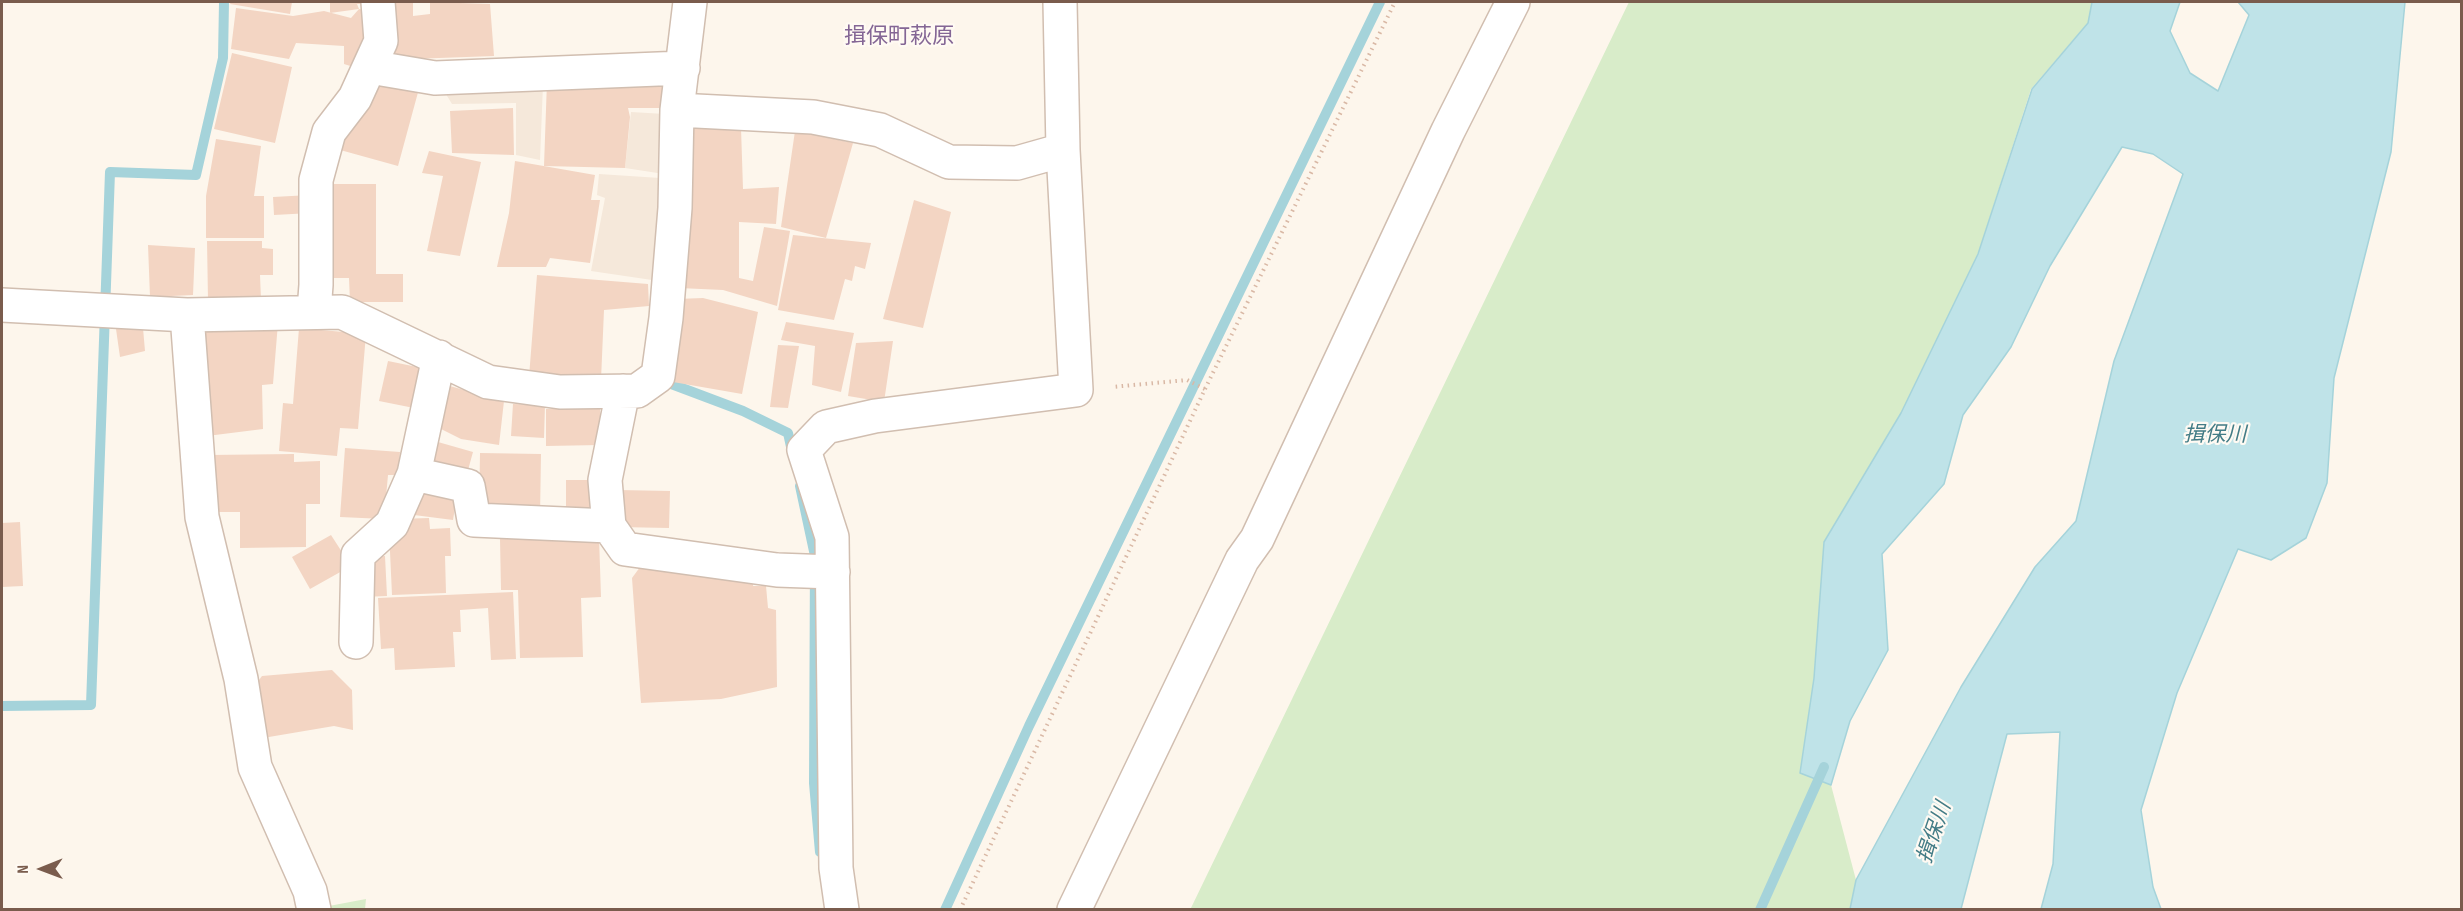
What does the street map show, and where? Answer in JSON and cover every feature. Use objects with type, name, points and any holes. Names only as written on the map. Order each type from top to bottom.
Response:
[{"type":"street","points":[[314,311],[316,180],[328,132],[355,98],[381,41],[378,2]]},
{"type":"street","points":[[2,305],[187,315],[342,312],[488,382],[560,392],[637,392],[658,376],[672,260],[677,110],[690,2]]},
{"type":"street","points":[[842,909],[836,868],[832,537],[804,450],[826,427],[874,416],[1076,390],[1063,150],[1060,2]]},
{"type":"street","points":[[1074,909],[1242,560],[1257,539],[1448,131],[1513,2]]},
{"type":"street","points":[[370,67],[435,78],[682,69]]},
{"type":"street","points":[[677,110],[824,119],[880,130],[949,162],[1017,162],[1063,150]]},
{"type":"street","points":[[187,315],[202,518],[241,679],[255,767],[310,891],[314,909]]},
{"type":"street","points":[[356,642],[358,555],[392,524],[414,474],[439,357]]},
{"type":"street","points":[[623,391],[605,480],[609,526],[625,549],[756,568],[833,572]]},
{"type":"street","points":[[414,474],[468,486],[474,520],[609,526]]},
{"type":"path","points":[[960,909],[1205,389],[1395,2]]},
{"type":"path","points":[[1076,390],[1187,380],[1205,389]]},
{"type":"shaded area","points":[[543,84],[540,160],[516,155],[516,103],[452,104],[441,86]]},
{"type":"shaded area","points":[[631,112],[665,114],[664,174],[625,168]]},
{"type":"shaded area","points":[[599,174],[660,178],[659,231],[652,280],[591,271],[605,198],[597,195]]},
{"type":"green space","points":[[1629,2],[2092,2],[2088,23],[2031,89],[1978,254],[1901,413],[1824,542],[1814,678],[1800,773],[1831,785],[1856,880],[1850,909],[1190,910]]},
{"type":"green space","points":[[366,899],[365,909],[330,909],[329,906]]},
{"type":"water","name":"揖保川","points":[[2092,2],[2180,2],[2170,31],[2190,73],[2218,91],[2249,15],[2238,2],[2405,2],[2391,152],[2334,378],[2327,483],[2306,538],[2271,560],[2238,549],[2177,693],[2141,810],[2153,887],[2161,909],[2041,909],[2053,864],[2060,732],[2007,734],[1961,909],[1850,909],[1856,880],[1961,687],[2035,567],[2076,521],[2114,361],[2183,174],[2153,154],[2122,147],[2050,266],[2011,347],[1963,415],[1944,484],[1882,554],[1888,650],[1850,721],[1831,785],[1800,773],[1814,678],[1824,542],[1901,413],[1978,254],[2032,89],[2088,23]]},
{"type":"building","points":[[231,2],[292,2],[290,14],[230,4]]},
{"type":"building","points":[[330,2],[366,2],[366,4],[357,4],[359,9],[330,13]]},
{"type":"building","points":[[384,2],[413,2],[413,16],[430,14],[430,2],[490,4],[494,56],[384,60]]},
{"type":"building","points":[[236,8],[293,16],[324,11],[351,18],[359,9],[374,12],[366,71],[344,64],[344,46],[296,43],[289,59],[231,49]]},
{"type":"building","points":[[232,53],[292,67],[275,143],[214,129]]},
{"type":"building","points":[[372,72],[420,85],[398,166],[333,148],[341,118],[358,123]]},
{"type":"building","points":[[668,79],[668,108],[628,108],[630,117],[625,168],[544,166],[547,81]]},
{"type":"building","points":[[513,108],[514,155],[452,153],[450,111]]},
{"type":"building","points":[[690,122],[741,128],[743,189],[779,187],[776,224],[739,222],[739,278],[753,281],[764,227],[790,231],[777,306],[723,290],[679,288]]},
{"type":"building","points":[[795,131],[853,143],[826,238],[781,227]]},
{"type":"building","points":[[216,139],[261,146],[254,196],[264,196],[264,238],[206,238],[206,196]]},
{"type":"building","points":[[429,151],[481,162],[460,256],[427,251],[443,176],[422,173]]},
{"type":"building","points":[[515,161],[595,175],[591,200],[600,200],[590,263],[550,258],[546,267],[497,267],[509,213]]},
{"type":"building","points":[[321,184],[376,184],[376,274],[403,274],[403,302],[350,302],[349,278],[321,278]]},
{"type":"building","points":[[310,195],[311,213],[274,215],[273,197]]},
{"type":"building","points":[[914,200],[951,212],[923,328],[883,319]]},
{"type":"building","points":[[793,235],[871,243],[865,269],[855,266],[852,281],[845,279],[834,320],[778,310]]},
{"type":"building","points":[[207,241],[262,241],[262,248],[273,249],[273,275],[260,275],[261,300],[208,300]]},
{"type":"building","points":[[148,245],[195,248],[193,295],[150,297]]},
{"type":"building","points":[[537,275],[648,284],[649,306],[604,310],[601,380],[529,377]]},
{"type":"building","points":[[703,298],[758,312],[742,394],[673,382],[677,299]]},
{"type":"building","points":[[786,322],[854,333],[841,392],[812,385],[815,346],[781,340]]},
{"type":"building","points":[[278,323],[273,384],[262,385],[263,429],[207,436],[203,325]]},
{"type":"building","points":[[143,328],[145,351],[120,357],[116,329]]},
{"type":"building","points":[[299,328],[366,334],[358,429],[340,428],[337,456],[279,451],[283,403],[293,404]]},
{"type":"building","points":[[893,341],[884,402],[848,396],[856,343]]},
{"type":"building","points":[[778,345],[799,346],[788,408],[770,407]]},
{"type":"building","points":[[388,361],[427,369],[419,409],[379,401]]},
{"type":"building","points":[[439,383],[504,401],[499,445],[461,439],[431,424]]},
{"type":"building","points":[[513,404],[545,405],[544,438],[511,436]]},
{"type":"building","points":[[546,409],[600,409],[600,445],[546,446]]},
{"type":"building","points":[[438,442],[473,452],[465,481],[430,472]]},
{"type":"building","points":[[345,448],[400,452],[398,475],[388,475],[384,519],[340,517]]},
{"type":"building","points":[[480,453],[541,454],[540,516],[479,516]]},
{"type":"building","points":[[294,454],[294,462],[320,461],[320,504],[306,504],[306,547],[240,548],[240,512],[210,512],[209,455]]},
{"type":"building","points":[[566,480],[596,480],[597,518],[566,518]]},
{"type":"building","points":[[419,483],[458,489],[453,520],[414,515]]},
{"type":"building","points":[[618,490],[670,491],[669,528],[618,527]]},
{"type":"building","points":[[429,518],[430,529],[450,528],[451,556],[445,556],[446,593],[392,595],[389,530],[398,519]]},
{"type":"building","points":[[20,522],[23,586],[2,587],[2,523]]},
{"type":"building","points":[[331,535],[351,566],[310,589],[292,557]]},
{"type":"building","points":[[599,537],[601,597],[581,598],[583,657],[520,658],[518,590],[501,590],[500,539]]},
{"type":"building","points":[[385,556],[387,596],[363,597],[361,558]]},
{"type":"building","points":[[643,563],[754,575],[753,586],[766,586],[768,608],[776,610],[777,687],[721,699],[641,703],[632,578]]},
{"type":"building","points":[[513,592],[516,659],[491,660],[488,608],[460,610],[461,632],[453,632],[455,667],[395,670],[394,648],[381,649],[378,598]]},
{"type":"building","points":[[332,670],[352,690],[353,730],[334,726],[257,739],[247,696],[262,676]]},
{"type":"waterway","points":[[2,706],[91,705],[110,172],[196,175],[223,58],[224,2]]},
{"type":"waterway","points":[[945,910],[1029,726],[1380,2]]},
{"type":"waterway","points":[[666,377],[666,382],[743,411],[788,433],[793,456]]},
{"type":"waterway","points":[[800,486],[815,556],[814,783],[820,852]]},
{"type":"waterway","points":[[1760,910],[1824,767]]},
{"type":"district","name":"揖保町萩原","points":[[899,37]]}]
